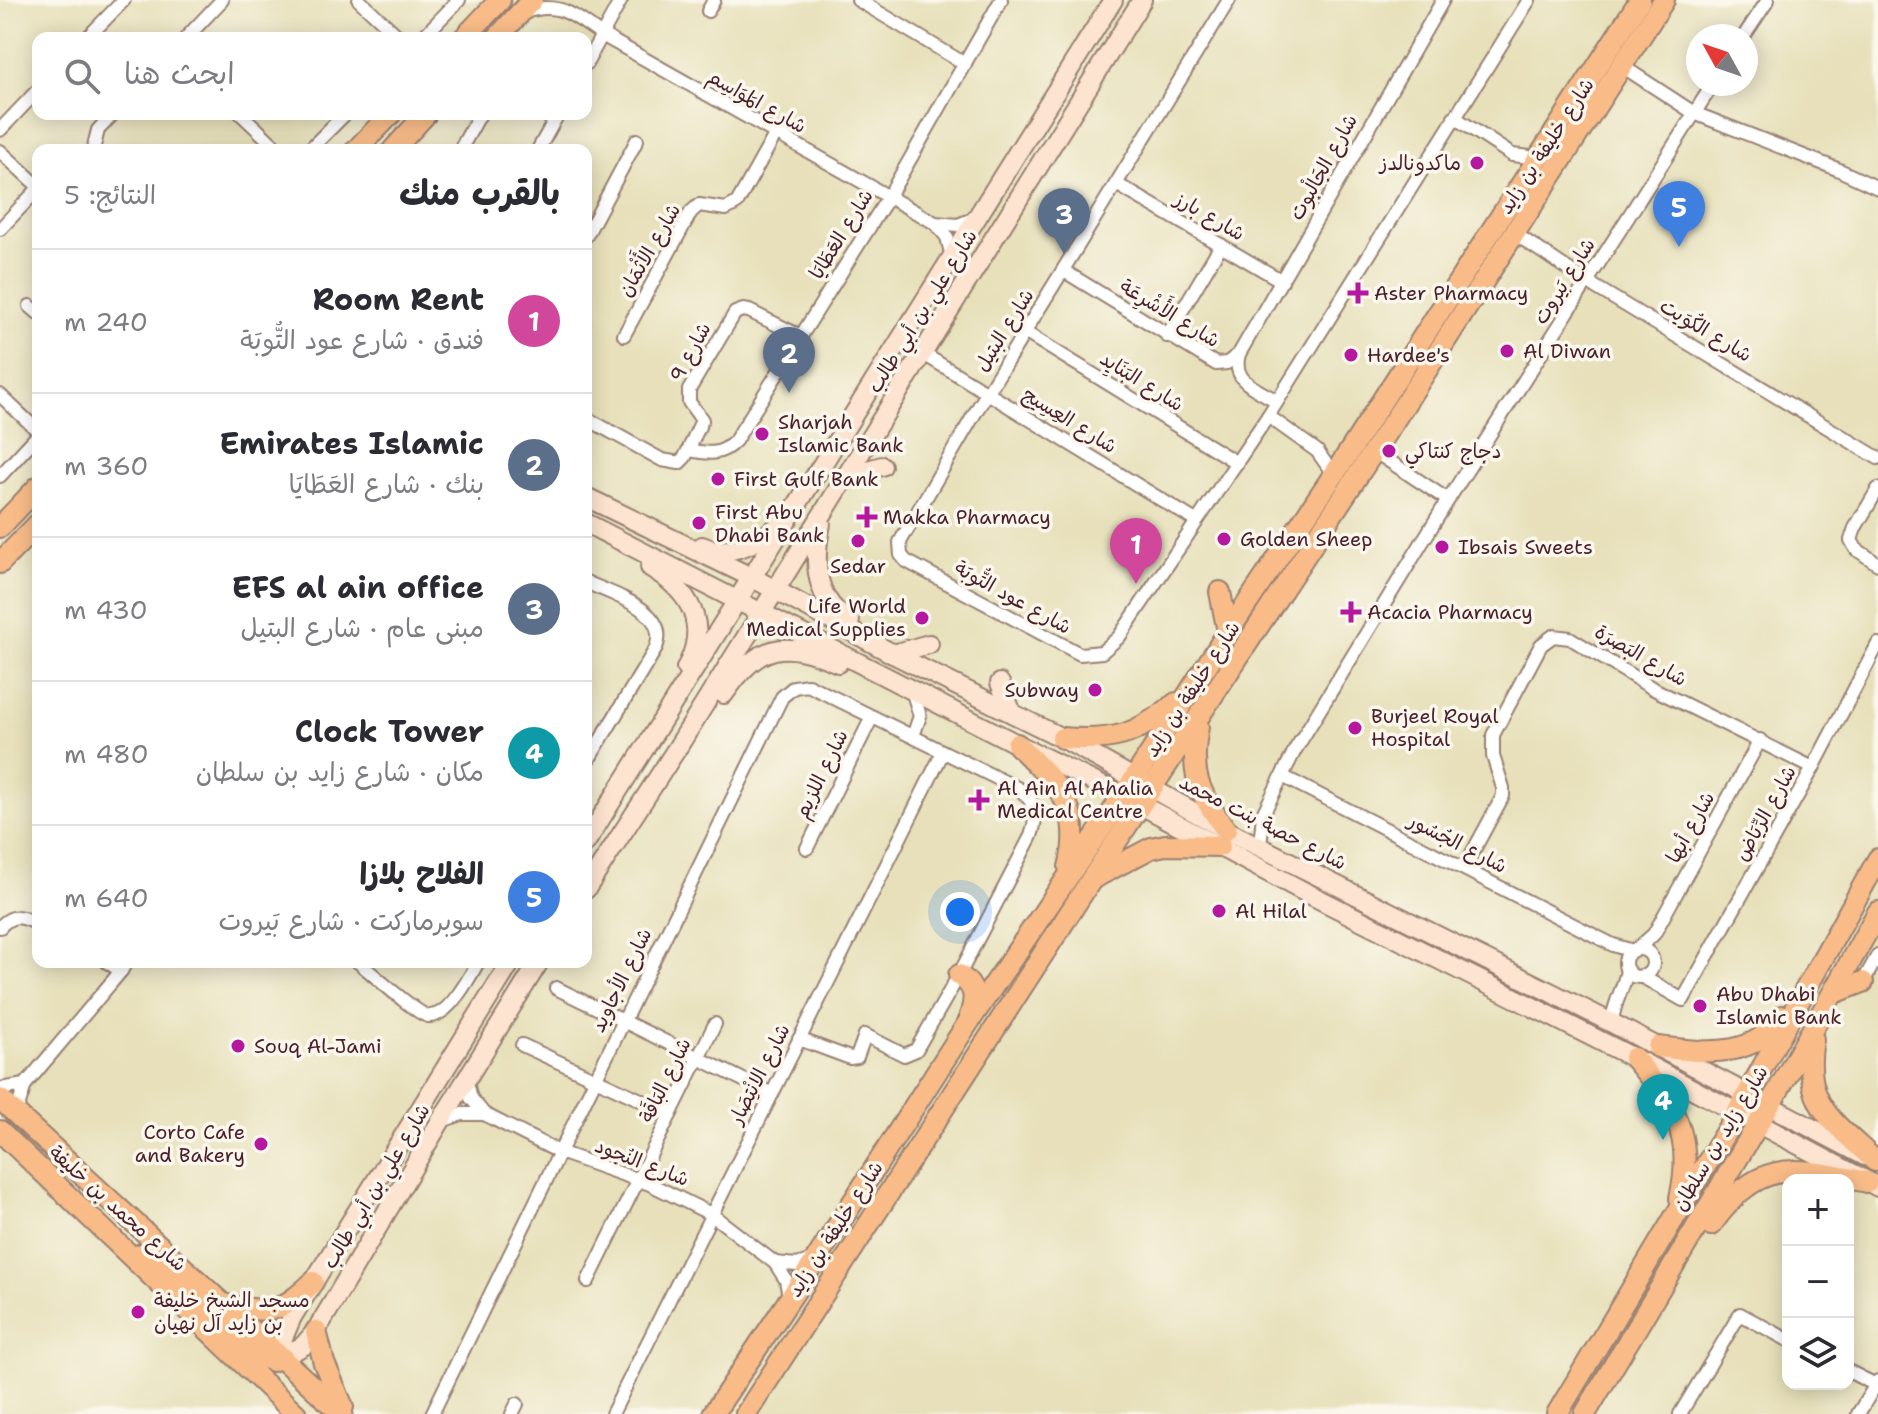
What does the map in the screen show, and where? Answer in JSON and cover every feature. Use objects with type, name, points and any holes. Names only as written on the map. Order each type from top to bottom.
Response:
[{"type":"main road","points":[[470,32],[500,0]]},
{"type":"main road","name":"شارع علي بن أبي طالب","points":[[592,833],[1113,0]]},
{"type":"main road","name":"شارع علي بن أبي طالب","points":[[592,880],[676,750],[1142,0]]},
{"type":"main road","name":"شارع خليفة بن زايد","points":[[746,1414],[1091,880],[1192,691],[1228,632],[1349,452],[1640,0]]},
{"type":"main road","name":"شارع خليفة بن زايد","points":[[713,1414],[1066,878],[1200,715],[1664,0]]},
{"type":"main road","points":[[503,32],[526,7]]},
{"type":"main road","points":[[362,144],[385,120]]},
{"type":"main road","points":[[398,144],[420,120]]},
{"type":"main road","points":[[420,144],[422,120]]},
{"type":"main road","points":[[646,526],[667,529],[709,549],[746,546],[782,523],[835,446]]},
{"type":"main road","points":[[845,476],[882,466]]},
{"type":"main road","points":[[0,527],[32,493]]},
{"type":"main road","name":"شارع حصة بنت محمد","points":[[592,500],[753,578],[893,654],[1062,738],[1137,792]]},
{"type":"main road","points":[[824,510],[816,548],[818,578],[839,615],[875,635],[893,654],[929,644]]},
{"type":"main road","name":"شارع حصة بنت محمد","points":[[592,526],[1017,744],[1137,792],[1223,838],[1303,891],[1737,1113],[1764,1115],[1877,1162]]},
{"type":"main road","points":[[0,563],[32,530]]},
{"type":"main road","points":[[610,536],[620,549],[678,586],[694,613],[695,647],[663,706],[656,732]]},
{"type":"main road","points":[[1220,592],[1228,632]]},
{"type":"main road","points":[[676,750],[701,729],[736,676],[761,656],[775,650],[806,649],[857,672],[890,678]]},
{"type":"main road","points":[[1000,683],[1012,713]]},
{"type":"main road","points":[[1062,738],[1095,740],[1121,737],[1145,726],[1192,691]]},
{"type":"main road","points":[[1091,880],[1151,848],[1223,838],[1201,793],[1194,768],[1200,715]]},
{"type":"main road","points":[[1017,744],[1057,785],[1073,817],[1074,843],[1066,878]]},
{"type":"main road","name":"شارع حصة بنت محمد","points":[[1223,838],[1260,847],[1748,1094],[1764,1115],[1873,1184]]},
{"type":"main road","name":"شارع زايد بن سلطان","points":[[1557,1414],[1748,1094],[1878,859]]},
{"type":"main road","name":"شارع زايد بن سلطان","points":[[1585,1414],[1764,1115],[1878,912]]},
{"type":"main road","points":[[1658,1047],[1733,1051],[1763,1036],[1777,1024],[1838,933]]},
{"type":"main road","points":[[961,972],[982,976],[1010,962]]},
{"type":"main road","name":"شارع علي بن أبي طالب","points":[[282,1357],[283,1338],[313,1282],[507,968]]},
{"type":"main road","name":"شارع علي بن أبي طالب","points":[[282,1357],[303,1346],[316,1331],[535,968]]},
{"type":"main road","points":[[961,972],[975,994],[966,1026]]},
{"type":"main road","points":[[1834,993],[1863,982]]},
{"type":"main road","points":[[1816,1024],[1809,1071],[1819,1106],[1877,1162]]},
{"type":"main road","points":[[1634,1058],[1669,1103],[1682,1129],[1686,1172],[1678,1211]]},
{"type":"main road","name":"شارع محمد بن خليفة","points":[[0,1099],[344,1414]]},
{"type":"main road","name":"شارع محمد بن خليفة","points":[[0,1131],[290,1408]]},
{"type":"main road","points":[[1658,1290],[1687,1258],[1732,1197],[1751,1182],[1772,1174],[1802,1171],[1873,1184]]},
{"type":"main road","points":[[125,1252],[149,1258],[259,1356],[272,1361],[282,1357]]},
{"type":"main road","points":[[224,1304],[253,1311],[275,1309],[293,1300],[313,1282]]},
{"type":"main road","points":[[316,1331],[329,1379],[344,1414]]},
{"type":"main road","points":[[282,1357],[278,1377],[290,1408],[297,1402],[305,1401],[323,1414]]},
{"type":"street","points":[[93,32],[124,0]]},
{"type":"street","points":[[192,32],[222,0]]},
{"type":"street","points":[[359,0],[394,32]]},
{"type":"street","points":[[428,32],[459,0]]},
{"type":"street","points":[[592,53],[621,0]]},
{"type":"street","points":[[858,0],[965,64]]},
{"type":"street","name":"شارع العَطَايَا","points":[[689,450],[712,454],[729,447],[889,196],[1001,0]]},
{"type":"street","name":"شارع البتيل","points":[[906,561],[901,555],[900,542],[1229,0]]},
{"type":"street","name":"شارع الجَالْبوت","points":[[1239,354],[1443,0]]},
{"type":"street","name":"شارع عود التُّوبَة","points":[[906,561],[1072,652],[1094,654],[1115,643],[1268,416],[1529,0]]},
{"type":"street","points":[[1752,24],[1768,0]]},
{"type":"street","name":"شارع المَوَاسِم","points":[[526,7],[561,4],[602,35],[935,223]]},
{"type":"street","points":[[1622,66],[1694,113],[1878,188]]},
{"type":"street","points":[[0,130],[32,96]]},
{"type":"street","name":"شارع بَيروت","points":[[1260,847],[1260,822],[1295,750],[1448,500],[1705,96]]},
{"type":"street","points":[[1454,117],[1512,155],[1519,167],[1522,183]]},
{"type":"street","points":[[94,144],[98,130],[107,120]]},
{"type":"street","points":[[247,120],[273,144]]},
{"type":"street","points":[[315,144],[339,120]]},
{"type":"street","points":[[463,144],[477,120]]},
{"type":"street","points":[[541,144],[555,120]]},
{"type":"street","name":"شارع الأَثْمَان","points":[[624,335],[691,212],[699,205],[726,209],[737,203],[775,135]]},
{"type":"street","points":[[592,220],[637,140]]},
{"type":"street","points":[[0,151],[32,182]]},
{"type":"street","points":[[1512,155],[1539,158]]},
{"type":"street","name":"شارع بارز","points":[[1118,185],[1282,281]]},
{"type":"street","points":[[0,229],[32,194]]},
{"type":"street","points":[[935,223],[958,225],[981,214]]},
{"type":"street","points":[[935,223],[947,237],[952,257]]},
{"type":"street","name":"شارع الكُوَيت","points":[[1514,233],[1587,282],[1878,458]]},
{"type":"street","points":[[1167,336],[1221,245]]},
{"type":"street","name":"شارع الأَشْرِعَة","points":[[1064,271],[1216,364],[1227,363],[1239,354]]},
{"type":"street","name":"شارع 9","points":[[689,450],[702,420],[689,402],[689,390],[735,313],[749,311],[800,336]]},
{"type":"street","name":"شارع البَنَايِد","points":[[1026,333],[1237,463]]},
{"type":"street","name":"شارع العِسِيج","points":[[922,353],[1196,521]]},
{"type":"street","name":"شارع الأَشْرِعَة","points":[[1239,354],[1236,366],[1240,377],[1277,401]]},
{"type":"street","points":[[0,395],[32,427]]},
{"type":"street","points":[[1268,416],[1311,446],[1334,475]]},
{"type":"street","points":[[592,421],[669,463],[679,463],[689,450]]},
{"type":"street","points":[[0,476],[32,440]]},
{"type":"street","points":[[1311,446],[1349,452]]},
{"type":"street","points":[[1374,451],[1448,500]]},
{"type":"street","points":[[1878,489],[1851,540],[1856,549],[1878,564]]},
{"type":"street","points":[[592,585],[649,615],[660,633],[655,650],[592,754]]},
{"type":"street","name":"شارع البَصرَة","points":[[1464,868],[1503,796],[1493,756],[1493,735],[1541,645],[1549,637],[1558,635],[1570,638],[1652,688],[1813,768]]},
{"type":"street","name":"شارع الرِّيَاض","points":[[1686,995],[1813,768],[1878,644]]},
{"type":"street","name":"شارع الأجاويد","points":[[432,1414],[782,697],[794,687],[808,685],[872,717],[916,731],[942,754],[1019,789],[1033,803],[1036,812],[1031,836],[961,972],[913,1053],[900,1054],[865,1035],[857,1057],[850,1058],[799,1039]]},
{"type":"street","points":[[912,690],[919,707],[916,731]]},
{"type":"street","points":[[916,731],[935,713],[955,712]]},
{"type":"street","name":"شارع اللزيم","points":[[807,848],[872,717]]},
{"type":"street","name":"شارع أبها","points":[[1633,964],[1654,934],[1760,740]]},
{"type":"street","name":"شارع الانْتِصَار","points":[[612,1414],[942,754]]},
{"type":"street","name":"شارع الجُسُور","points":[[1284,777],[1613,945],[1633,964],[1686,995]]},
{"type":"street","points":[[0,927],[8,918],[18,916],[32,922]]},
{"type":"street","name":"شارع أبها","points":[[1652,961],[1654,934]]},
{"type":"street","points":[[1604,1019],[1623,989],[1633,964],[1645,951],[1665,981],[1686,995]]},
{"type":"street","points":[[1863,982],[1878,955]]},
{"type":"street","points":[[1633,964],[1648,973],[1652,961]]},
{"type":"street","points":[[16,1114],[25,1085],[123,968]]},
{"type":"street","points":[[365,968],[418,1012],[431,1016],[445,1009],[475,968]]},
{"type":"street","points":[[556,988],[772,1094]]},
{"type":"street","name":"شارع البَاقَة","points":[[588,1281],[715,1024]]},
{"type":"street","points":[[522,1045],[671,1114]]},
{"type":"street","points":[[466,1079],[471,1098],[484,1114]]},
{"type":"street","points":[[0,1089],[25,1085]]},
{"type":"street","points":[[440,1122],[462,1114],[484,1114]]},
{"type":"street","name":"شارع النُجود","points":[[484,1114],[559,1152],[639,1179],[711,1214],[775,1263]]},
{"type":"street","points":[[775,1263],[797,1265],[817,1258]]},
{"type":"street","points":[[775,1263],[786,1280],[789,1300]]},
{"type":"street","points":[[1680,1414],[1740,1314],[1782,1337]]},
{"type":"street","points":[[1854,1373],[1877,1383],[1858,1414]]},
{"type":"place","name":"ماكدونالدز","points":[[1477,163]]},
{"type":"place","name":"الفلاح بلازا","points":[[1679,247]]},
{"type":"place","name":"EFS al ain office","points":[[1064,254]]},
{"type":"place","name":"Aster Pharmacy","points":[[1358,293]]},
{"type":"place","name":"Al Diwan","points":[[1507,351]]},
{"type":"place","name":"Hardee's","points":[[1351,355]]},
{"type":"place","name":"Emirates Islamic","points":[[789,393]]},
{"type":"place","name":"Sharjah Islamic Bank","points":[[762,434]]},
{"type":"place","name":"دجاج كنتاكي","points":[[1389,451]]},
{"type":"place","name":"First Gulf Bank","points":[[718,479]]},
{"type":"place","name":"Makka Pharmacy","points":[[867,517]]},
{"type":"place","name":"First Abu Dhabi Bank","points":[[699,523]]},
{"type":"place","name":"Golden Sheep","points":[[1224,539]]},
{"type":"place","name":"Sedar","points":[[858,541]]},
{"type":"place","name":"Ibsais Sweets","points":[[1442,547]]},
{"type":"place","name":"Room Rent","points":[[1136,584]]},
{"type":"place","name":"Acacia Pharmacy","points":[[1351,612]]},
{"type":"place","name":"Life World Medical Supplies","points":[[922,618]]},
{"type":"place","name":"Subway","points":[[1095,690]]},
{"type":"place","name":"Burjeel Royal Hospital","points":[[1355,728]]},
{"type":"place","name":"Al Ain Al Ahalia Medical Centre","points":[[979,800]]},
{"type":"place","name":"Al Hilal","points":[[1219,911]]},
{"type":"place","name":"Abu Dhabi Islamic Bank","points":[[1700,1006]]},
{"type":"place","name":"Souq Al-Jami","points":[[238,1046]]},
{"type":"place","name":"Clock Tower","points":[[1663,1140]]},
{"type":"place","name":"Corto Cafe and Bakery","points":[[261,1144]]},
{"type":"place","name":"مسجد الشيخ خليفة بن زايد آل نهيان","points":[[138,1312]]}]
